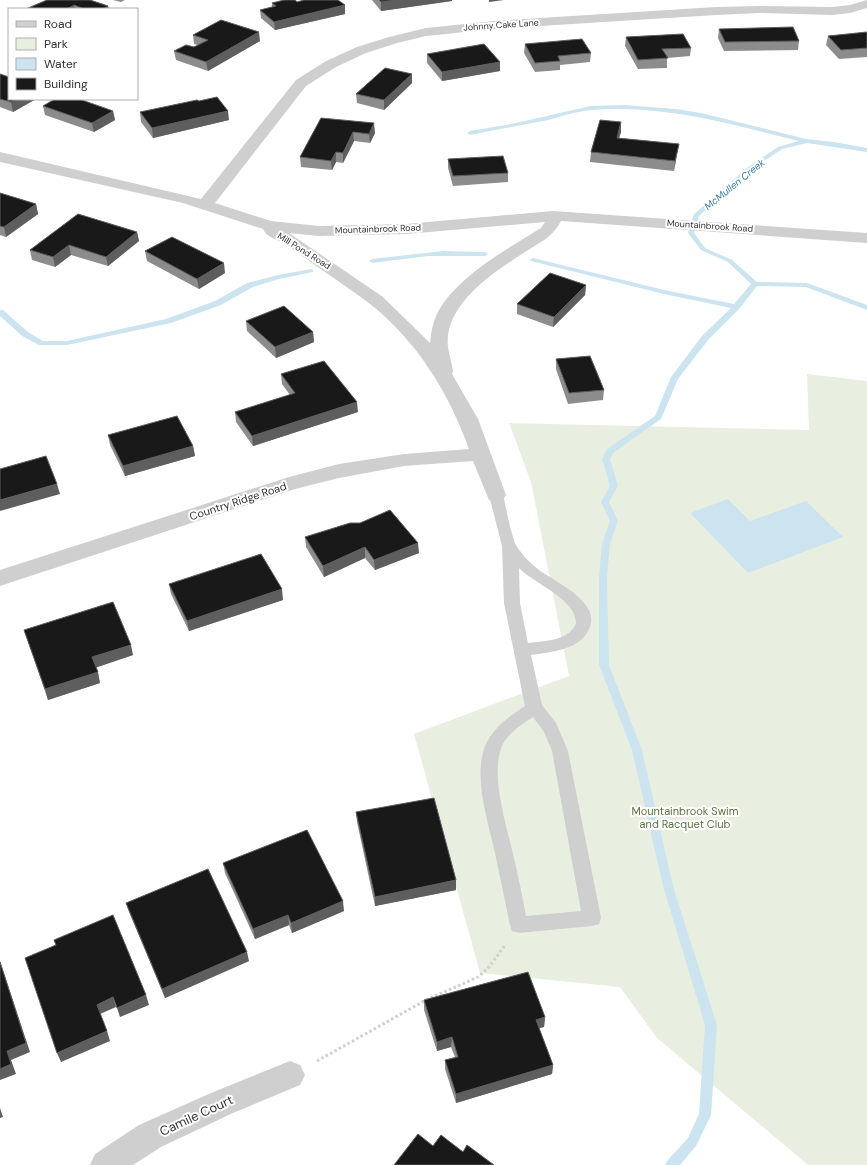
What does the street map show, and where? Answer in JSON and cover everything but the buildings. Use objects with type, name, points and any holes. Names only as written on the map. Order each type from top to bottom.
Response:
[{"type":"street","name":"Johnny Cake Lane","points":[[205,204],[301,83],[331,62],[386,41],[432,31],[505,24],[686,12],[740,10],[837,11],[858,8],[867,4]]},
{"type":"street","name":"Mill Pond Road","points":[[0,157],[205,204],[271,231],[291,241],[377,301],[427,351],[449,384],[468,419],[496,495]]},
{"type":"street","name":"Mountainbrook Road","points":[[205,204],[269,226],[319,231],[406,229],[553,216],[656,222],[867,238]]},
{"type":"street","points":[[449,384],[440,360],[438,338],[445,316],[460,294],[480,274],[547,231],[553,222],[553,216]]},
{"type":"street","name":"Country Ridge Road","points":[[0,578],[289,484],[339,470],[404,460],[482,454]]},
{"type":"street","name":"Camile Court","points":[[106,1165],[150,1136],[222,1103],[290,1075]]},
{"type":"lane","points":[[496,495],[509,546],[512,603],[534,708],[546,720],[554,733],[560,751],[592,918],[519,925],[493,794],[490,776],[490,756],[494,743],[511,724],[534,708]]},
{"type":"lane","points":[[509,546],[534,574],[567,595],[580,609],[584,621],[582,630],[578,635],[568,641],[522,650]]},
{"type":"path","points":[[290,1075],[426,1000],[478,977],[489,967],[519,925]]},
{"type":"green space","name":"Mountainbrook Swim and Racquet Club","points":[[807,374],[867,381],[867,1165],[808,1165],[657,1038],[620,987],[480,973],[414,734],[569,676],[531,482],[509,423],[809,430]]},
{"type":"water","points":[[728,499],[750,521],[806,501],[843,537],[748,573],[690,513]]},
{"type":"waterway","points":[[470,133],[511,126],[591,108],[625,107],[676,111],[701,115],[806,141]]},
{"type":"waterway","name":"McMullen Creek","points":[[755,284],[730,261],[703,249],[691,233],[696,215],[750,168],[780,148],[807,141],[867,150]]},
{"type":"waterway","points":[[372,261],[428,254],[485,254]]},
{"type":"waterway","points":[[533,260],[664,292],[736,307]]},
{"type":"waterway","points":[[0,312],[25,334],[42,343],[67,343],[168,321],[218,303],[250,285],[278,277],[311,271]]},
{"type":"waterway","points":[[736,307],[755,284]]},
{"type":"waterway","name":"McMullen Creek","points":[[755,284],[807,285],[867,308]]},
{"type":"waterway","points":[[671,1165],[692,1142],[705,1115],[711,1025],[668,886],[637,750],[604,665],[603,576],[606,544],[614,521],[605,502],[614,486],[606,459],[610,451],[658,417],[674,379],[705,338],[736,307]]}]
